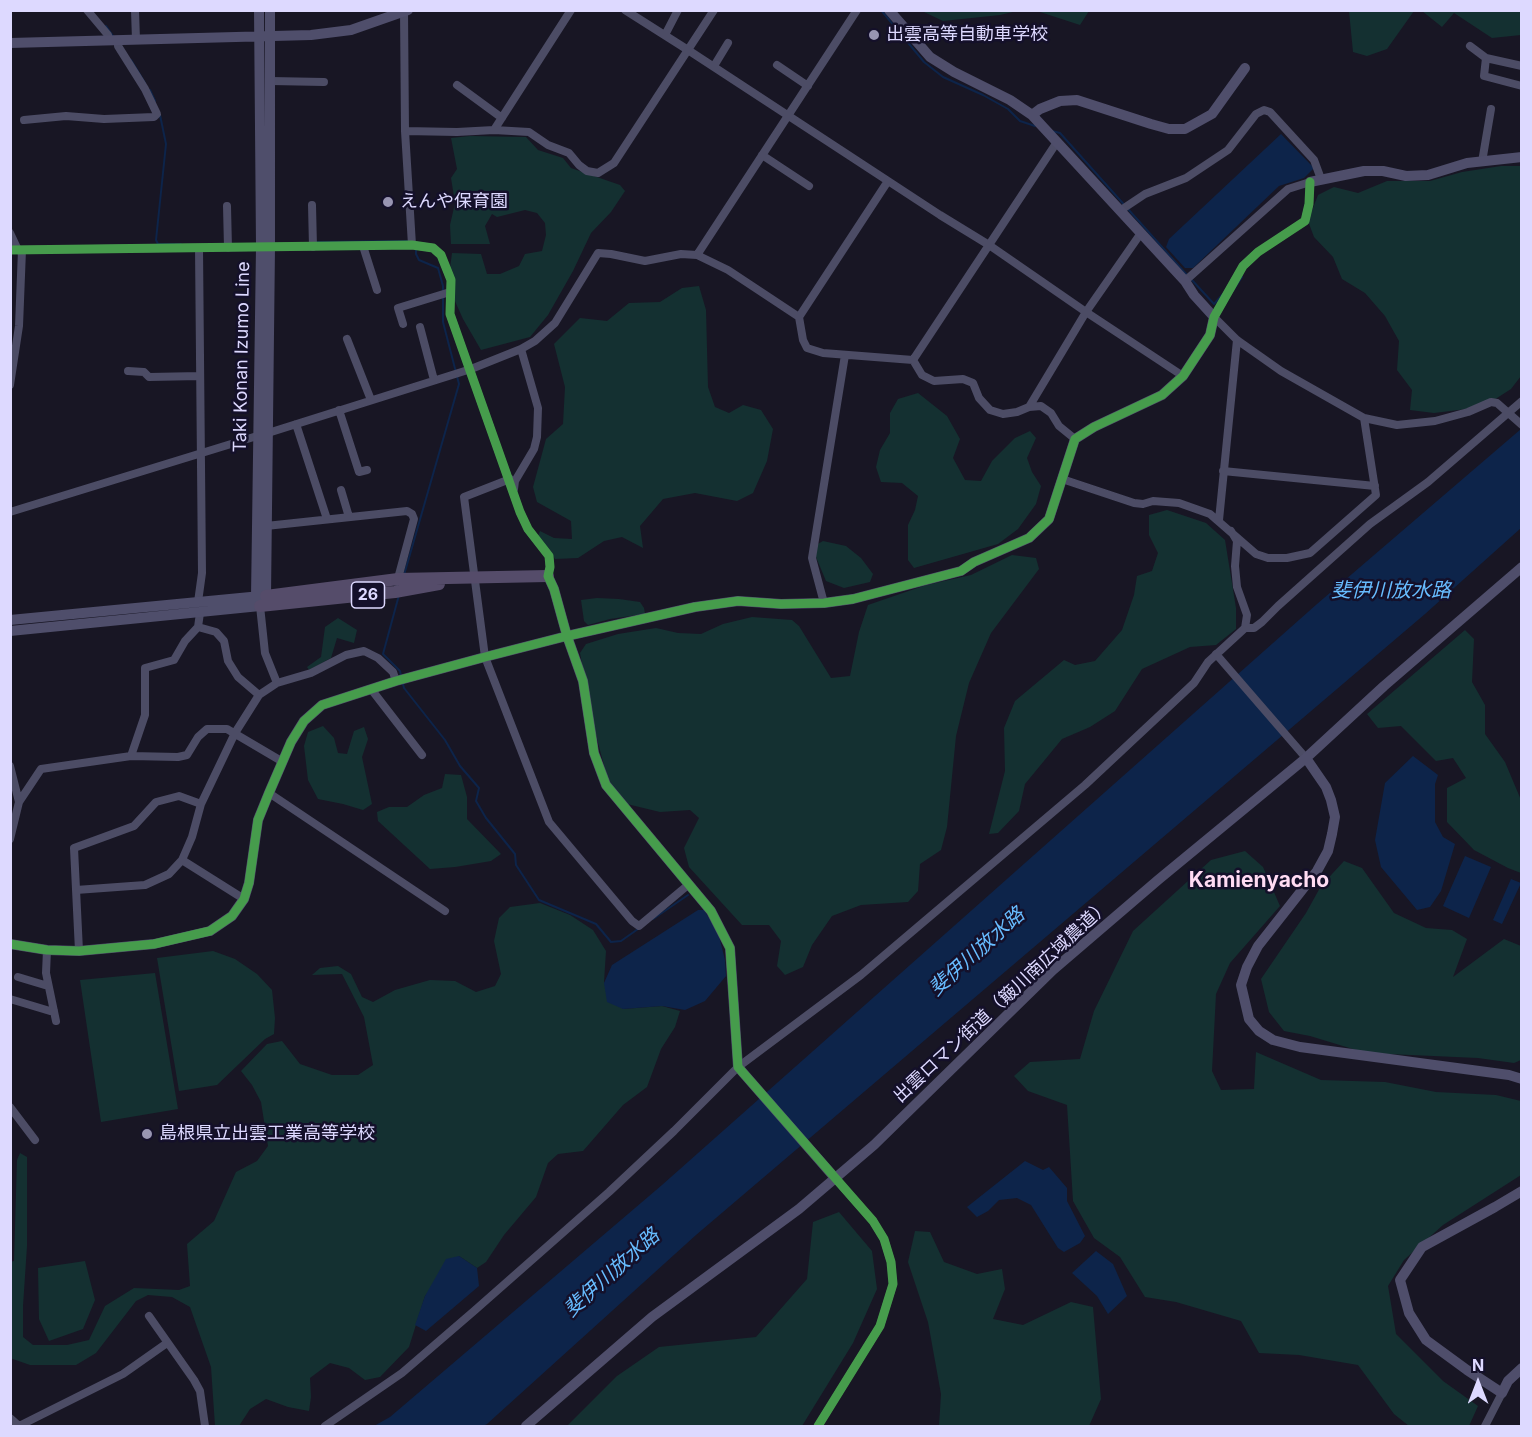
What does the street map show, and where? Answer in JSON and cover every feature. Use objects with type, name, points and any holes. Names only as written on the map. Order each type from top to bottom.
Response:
[{"type":"main road","name":"26","points":[[261,599],[398,579],[548,576]]},
{"type":"main road","name":"26","points":[[261,599],[395,592],[476,577]]},
{"type":"street","points":[[24,120],[66,116],[104,119],[154,117],[157,114],[145,89],[118,46],[87,10]]},
{"type":"street","points":[[135,10],[136,40]]},
{"type":"street","name":"Taki Konan Izumo Line","points":[[259,10],[271,81],[262,434],[261,599]]},
{"type":"street","name":"Taki Konan Izumo Line","points":[[266,247],[265,36],[270,10]]},
{"type":"street","points":[[494,130],[571,10]]},
{"type":"street","points":[[625,10],[989,245],[1184,376]]},
{"type":"street","points":[[664,35],[678,10]]},
{"type":"street","points":[[405,131],[529,132],[548,146],[569,153],[587,171],[598,172],[614,163],[714,10]]},
{"type":"street","points":[[697,255],[857,10]]},
{"type":"street","points":[[889,10],[930,57],[954,72],[1010,99],[1032,115],[1185,281],[1214,317],[1237,340],[1281,371],[1364,418],[1397,425],[1435,421],[1468,412],[1491,402],[1497,403],[1519,422]]},
{"type":"street","points":[[10,43],[311,35],[351,30],[406,11],[405,131],[412,245]]},
{"type":"street","points":[[714,66],[728,43]]},
{"type":"street","points":[[1470,46],[1486,58],[1521,66]]},
{"type":"street","points":[[1486,58],[1484,76],[1521,86]]},
{"type":"street","points":[[777,65],[808,86]]},
{"type":"street","points":[[1032,115],[1060,101],[1077,100],[1169,129],[1185,129],[1212,114],[1245,68]]},
{"type":"street","points":[[271,81],[324,82]]},
{"type":"street","points":[[457,85],[502,118]]},
{"type":"street","points":[[1482,162],[1491,109]]},
{"type":"street","points":[[10,944],[47,950],[79,951],[154,944],[210,931],[232,916],[244,899],[249,883],[258,820],[268,793],[291,742],[304,721],[322,705],[396,681],[485,657],[694,607],[738,602],[824,603],[853,599],[961,571],[974,562],[1029,538],[1049,519],[1075,439],[1094,427],[1162,395],[1184,376],[1210,335],[1214,317],[1242,266],[1258,252],[1305,221],[1315,180],[1314,160],[1270,112],[1264,110],[1256,114],[1227,150],[1185,178],[1145,194],[1121,210]]},
{"type":"street","points":[[913,360],[1057,142]]},
{"type":"street","points":[[762,155],[809,186]]},
{"type":"street","points":[[1185,281],[1288,189],[1315,180],[1364,171],[1383,171],[1406,176],[1428,174],[1467,163],[1521,157]]},
{"type":"street","points":[[888,181],[799,317],[803,340],[807,348],[823,353],[913,360]]},
{"type":"street","points":[[312,205],[313,247]]},
{"type":"street","points":[[227,206],[228,248]]},
{"type":"street","points":[[10,233],[17,250],[19,326],[10,385]]},
{"type":"street","points":[[1029,407],[1086,312],[1141,233]]},
{"type":"street","points":[[17,250],[412,245],[433,248],[441,255],[451,280],[450,314],[528,529],[549,556],[548,576],[583,681],[594,753],[606,785],[711,911],[730,948],[738,1067],[873,1221],[884,1239],[891,1262],[893,1284],[880,1326],[818,1426]]},
{"type":"street","points":[[363,246],[377,290]]},
{"type":"street","points":[[131,756],[145,715],[145,668],[174,660],[185,641],[198,627],[202,573],[199,248]]},
{"type":"street","points":[[10,512],[471,369],[521,349],[535,341],[555,323],[598,253],[645,261],[681,254],[697,255],[728,270],[799,317]]},
{"type":"street","points":[[403,324],[398,308],[450,292]]},
{"type":"street","points":[[420,327],[434,380]]},
{"type":"street","points":[[347,339],[371,400]]},
{"type":"street","points":[[1219,520],[1237,340]]},
{"type":"street","points":[[514,491],[515,481],[534,449],[537,437],[538,408],[521,349]]},
{"type":"street","points":[[824,603],[812,558],[845,355]]},
{"type":"street","points":[[913,360],[922,375],[934,381],[963,379],[973,384],[979,398],[990,410],[1003,414],[1041,406],[1051,413],[1059,426],[1075,439]]},
{"type":"street","points":[[128,371],[144,372],[149,377],[200,376]]},
{"type":"street","points":[[1245,628],[1254,628],[1262,622],[1370,524],[1428,482],[1521,401]]},
{"type":"street","points":[[339,410],[359,472],[368,470]]},
{"type":"street","points":[[1062,479],[1134,503],[1143,504],[1153,501],[1179,503],[1210,514],[1256,554],[1268,558],[1287,558],[1310,553],[1376,495],[1364,418]]},
{"type":"street","points":[[296,424],[327,519]]},
{"type":"street","name":"Taki Konan Izumo Line","points":[[261,599],[266,526],[262,434]]},
{"type":"street","points":[[1223,471],[1375,486]]},
{"type":"street","points":[[510,479],[464,497],[485,657],[549,822],[632,921],[639,926],[688,885]]},
{"type":"street","points":[[341,490],[349,517]]},
{"type":"street","points":[[266,526],[407,511],[414,519],[395,592]]},
{"type":"street","points":[[325,1426],[402,1373],[483,1304],[609,1192],[738,1067],[861,975],[1085,785],[1194,683],[1208,662],[1245,628],[1248,615],[1237,587],[1235,566],[1237,541],[1231,531]]},
{"type":"street","name":"出雲ロマン街道（簸川南広域農道）","points":[[526,1426],[652,1317],[799,1209],[874,1145],[1053,970],[1158,879],[1306,758],[1384,686],[1521,567]]},
{"type":"street","points":[[10,631],[261,599],[265,653],[277,683]]},
{"type":"street","points":[[10,620],[199,607]]},
{"type":"street","points":[[198,627],[216,632],[224,641],[228,661],[238,677],[260,695]]},
{"type":"street","points":[[76,890],[145,885],[169,874],[182,860],[192,837],[201,804],[236,733],[260,695],[277,683],[296,675],[310,673],[346,655],[364,651],[378,658],[393,672],[396,681]]},
{"type":"street","points":[[1216,654],[1306,758],[1326,787],[1335,817],[1328,851],[1317,871],[1258,946],[1247,967],[1241,985],[1249,1019],[1259,1031],[1273,1040],[1300,1047],[1509,1075],[1521,1079]]},
{"type":"street","points":[[371,690],[422,755]]},
{"type":"street","points":[[10,839],[19,802],[40,769],[131,756],[178,757],[187,755],[198,737],[207,729],[227,729],[283,762]]},
{"type":"street","points":[[10,766],[19,802]]},
{"type":"street","points":[[268,793],[445,911]]},
{"type":"street","points":[[79,951],[74,848],[134,826],[156,802],[179,796],[201,804]]},
{"type":"street","points":[[182,860],[244,899]]},
{"type":"street","points":[[47,950],[46,973],[56,1021]]},
{"type":"street","points":[[18,976],[48,986]]},
{"type":"street","points":[[10,999],[54,1011]]},
{"type":"street","points":[[10,1107],[36,1140]]},
{"type":"street","points":[[1502,1393],[1426,1340],[1409,1313],[1400,1280],[1422,1247],[1495,1208],[1521,1191]]},
{"type":"street","points":[[149,1316],[200,1391],[205,1426]]},
{"type":"street","points":[[10,1418],[19,1426],[123,1374],[166,1343]]},
{"type":"street","points":[[1485,1426],[1508,1381],[1521,1368]]},
{"type":"green space","points":[[1349,10],[1414,11],[1387,49],[1367,56],[1353,52]]},
{"type":"green space","points":[[922,11],[1017,11],[943,21]]},
{"type":"green space","points":[[1037,11],[1089,11],[1080,25]]},
{"type":"green space","points":[[1422,11],[1521,11],[1521,35],[1492,38],[1454,13],[1442,27]]},
{"type":"green space","points":[[526,137],[538,150],[563,158],[571,168],[620,185],[625,191],[611,212],[591,233],[548,315],[530,337],[481,350],[454,299],[455,282],[450,268],[452,253],[481,254],[487,274],[500,274],[519,266],[525,254],[542,251],[546,235],[545,223],[537,213],[525,210],[497,217],[492,214],[485,226],[490,244],[451,244],[450,225],[455,203],[451,178],[457,169],[451,138]]},
{"type":"green space","points":[[1501,166],[1521,166],[1521,376],[1511,389],[1483,407],[1434,413],[1410,410],[1412,390],[1397,370],[1399,341],[1385,316],[1365,293],[1342,279],[1333,257],[1314,237],[1308,221],[1318,195],[1334,187],[1358,193],[1387,181],[1430,181],[1462,172]]},
{"type":"green space","points":[[699,286],[706,310],[708,387],[715,407],[729,413],[743,405],[761,410],[773,429],[767,461],[753,493],[737,501],[695,493],[663,499],[640,526],[643,548],[622,537],[604,541],[578,558],[555,559],[538,536],[540,531],[554,538],[572,539],[571,521],[537,502],[533,487],[546,439],[563,424],[565,387],[554,344],[580,318],[607,321],[629,303],[660,302],[682,288]]},
{"type":"green space","points":[[918,393],[947,416],[960,439],[953,458],[965,480],[981,481],[992,461],[1015,438],[1030,431],[1036,438],[1027,458],[1041,486],[1036,504],[1018,529],[998,544],[914,568],[908,560],[908,525],[918,496],[902,483],[881,482],[876,467],[880,450],[890,433],[890,413],[898,399]]},
{"type":"green space","points":[[1167,510],[1206,523],[1225,540],[1236,608],[1236,629],[1216,645],[1190,647],[1142,669],[1115,711],[1090,727],[1062,739],[1025,784],[1019,811],[998,833],[989,834],[1005,771],[1004,728],[1015,701],[1064,660],[1075,665],[1095,661],[1122,630],[1134,595],[1137,576],[1152,571],[1158,553],[1149,535],[1149,515]]},
{"type":"green space","points":[[823,541],[846,546],[861,558],[873,574],[870,582],[844,588],[826,581],[816,557],[816,545]]},
{"type":"green space","points":[[1012,555],[1036,558],[1039,569],[991,633],[969,683],[956,736],[947,827],[941,850],[920,864],[918,891],[908,902],[861,905],[832,916],[812,945],[803,967],[785,975],[777,966],[781,941],[769,925],[742,925],[689,867],[684,848],[699,818],[690,810],[660,812],[627,804],[609,784],[593,724],[580,653],[586,644],[618,634],[656,628],[678,633],[701,634],[723,624],[752,617],[792,620],[799,626],[831,678],[850,676],[859,632],[868,605],[926,585],[971,575]]},
{"type":"green space","points":[[597,598],[640,602],[645,614],[588,625],[584,621],[581,600]]},
{"type":"green space","points":[[338,618],[357,630],[354,643],[337,638],[331,658],[309,670],[307,667],[321,657],[325,627]]},
{"type":"green space","points":[[1465,630],[1474,639],[1472,682],[1485,705],[1485,734],[1505,762],[1521,800],[1521,873],[1474,850],[1447,822],[1447,788],[1466,778],[1453,758],[1436,761],[1401,726],[1378,728],[1367,714]]},
{"type":"green space","points":[[323,726],[334,738],[338,753],[347,754],[354,731],[364,727],[368,739],[362,757],[372,804],[363,810],[318,799],[308,780],[304,746],[308,732]]},
{"type":"green space","points":[[445,774],[461,775],[467,797],[467,819],[501,854],[491,861],[430,869],[378,821],[377,812],[389,807],[407,807],[424,795],[442,788]]},
{"type":"green space","points":[[1245,851],[1263,867],[1280,906],[1230,963],[1216,994],[1212,1071],[1221,1090],[1254,1089],[1256,1052],[1321,1080],[1385,1082],[1436,1092],[1496,1095],[1521,1101],[1521,1175],[1443,1225],[1404,1260],[1388,1286],[1396,1334],[1443,1381],[1478,1406],[1469,1426],[1409,1426],[1394,1414],[1358,1365],[1299,1355],[1259,1353],[1241,1321],[1176,1302],[1145,1297],[1120,1257],[1094,1238],[1073,1201],[1067,1105],[1028,1091],[1014,1076],[1030,1062],[1080,1059],[1094,1011],[1133,931],[1211,860]]},
{"type":"green space","points":[[1344,861],[1362,868],[1394,913],[1426,928],[1452,930],[1467,939],[1453,977],[1504,939],[1521,946],[1521,1060],[1514,1063],[1478,1058],[1366,1053],[1310,1036],[1284,1031],[1269,1012],[1261,979],[1306,913],[1321,886]]},
{"type":"green space","points":[[540,903],[570,915],[593,930],[606,951],[604,982],[623,1009],[662,1006],[680,1011],[675,1027],[661,1049],[647,1087],[623,1105],[583,1151],[558,1154],[548,1163],[536,1197],[504,1235],[486,1262],[477,1268],[459,1256],[425,1296],[409,1347],[380,1377],[365,1380],[349,1368],[330,1363],[310,1378],[309,1411],[266,1399],[250,1409],[239,1426],[215,1426],[211,1367],[190,1307],[172,1297],[148,1295],[136,1301],[96,1353],[76,1365],[30,1365],[10,1358],[10,1262],[14,1261],[17,1160],[20,1153],[27,1157],[27,1246],[23,1337],[33,1345],[67,1345],[89,1340],[105,1306],[134,1288],[179,1290],[190,1286],[187,1244],[214,1221],[236,1172],[257,1161],[268,1146],[261,1102],[241,1071],[267,1044],[282,1041],[300,1064],[332,1075],[358,1075],[373,1065],[364,1017],[342,974],[312,975],[320,968],[338,966],[351,974],[362,997],[373,1002],[395,990],[430,980],[455,981],[476,992],[495,986],[501,974],[494,941],[499,918],[510,907]]},
{"type":"green space","points":[[213,951],[235,959],[257,974],[272,990],[274,1034],[265,1039],[217,1085],[179,1091],[157,958]]},
{"type":"green space","points":[[155,973],[178,1109],[101,1122],[80,980]]},
{"type":"green space","points":[[839,1212],[872,1251],[877,1289],[853,1343],[802,1426],[567,1426],[617,1376],[659,1347],[756,1337],[807,1279],[813,1222]]},
{"type":"green space","points":[[915,1231],[930,1232],[944,1262],[977,1274],[1002,1269],[1005,1289],[993,1319],[1023,1325],[1071,1302],[1093,1307],[1101,1399],[1089,1426],[939,1426],[941,1394],[928,1322],[908,1262]]},
{"type":"green space","points":[[85,1261],[95,1300],[83,1329],[49,1341],[39,1319],[38,1268]]},
{"type":"water","points":[[1281,134],[1314,168],[1304,178],[1279,186],[1193,268],[1185,268],[1166,247],[1169,239]]},
{"type":"water","name":"斐伊川放水路","points":[[1521,429],[1521,528],[1425,614],[696,1235],[487,1424],[483,1426],[374,1426],[390,1417],[662,1185],[1317,604]]},
{"type":"water","points":[[1413,756],[1438,775],[1435,784],[1435,822],[1443,837],[1455,844],[1441,891],[1430,907],[1417,910],[1381,867],[1375,840],[1385,783]]},
{"type":"water","points":[[1465,856],[1491,867],[1469,918],[1443,906]]},
{"type":"water","points":[[1511,879],[1521,883],[1502,924],[1493,920]]},
{"type":"water","points":[[698,910],[704,910],[718,932],[725,960],[726,976],[705,1001],[685,1010],[662,1006],[623,1009],[607,1002],[604,983],[612,965]]},
{"type":"water","points":[[1025,1161],[1043,1170],[1049,1167],[1067,1188],[1067,1201],[1085,1236],[1080,1243],[1064,1252],[1058,1248],[1031,1205],[1017,1198],[999,1200],[988,1211],[977,1217],[967,1207]]},
{"type":"water","points":[[1096,1251],[1113,1264],[1127,1296],[1108,1314],[1097,1296],[1072,1273]]},
{"type":"water","points":[[459,1256],[477,1268],[479,1286],[426,1331],[415,1325],[425,1296],[446,1259]]},
{"type":"waterway","points":[[881,10],[924,62],[943,77],[983,95],[1008,109],[1020,121],[1035,126]]},
{"type":"waterway","points":[[106,26],[113,36]]},
{"type":"waterway","points":[[131,60],[145,83]]},
{"type":"waterway","points":[[150,90],[155,101]]},
{"type":"waterway","points":[[160,115],[166,144],[156,240],[158,244],[181,244]]},
{"type":"waterway","points":[[1052,131],[1060,133],[1187,275]]},
{"type":"waterway","points":[[316,242],[409,241]]},
{"type":"waterway","points":[[404,575],[459,384],[443,322],[443,286],[438,268],[419,260],[416,246]]},
{"type":"waterway","points":[[1232,292],[1242,277]]},
{"type":"waterway","points":[[1191,279],[1214,304],[1223,294]]},
{"type":"waterway","points":[[399,595],[383,654],[400,671],[401,676]]},
{"type":"waterway","points":[[403,684],[445,740],[460,766],[479,788],[476,801],[486,818],[515,854],[516,865],[539,900],[596,924],[611,942],[621,941],[638,929]]},
{"type":"waterway","points":[[653,919],[688,895]]},
{"type":"cycle path","points":[[10,944],[47,950],[79,951],[154,944],[210,931],[232,916],[244,899],[249,883],[258,820],[269,793],[291,742],[304,721],[322,705],[396,681],[485,657],[695,607],[738,601],[781,604],[824,603],[853,599],[961,571],[974,562],[1029,538],[1049,519],[1075,439],[1094,427],[1162,395],[1183,376],[1210,335],[1214,317],[1243,266],[1258,252],[1305,221],[1309,204],[1310,182]]},
{"type":"cycle path","points":[[10,250],[412,245],[433,248],[441,255],[451,280],[450,314],[520,512],[528,529],[549,556],[548,576],[583,681],[594,753],[606,785],[711,911],[730,948],[738,1067],[873,1221],[884,1239],[891,1262],[893,1284],[880,1326],[818,1426]]},
{"type":"place","name":"出雲高等自動車学校","points":[[874,35]]},
{"type":"place","name":"えんや保育園","points":[[388,202]]},
{"type":"place","name":"島根県立出雲工業高等学校","points":[[147,1134]]},
{"type":"district","name":"Kamienyacho","points":[[1259,881]]}]
